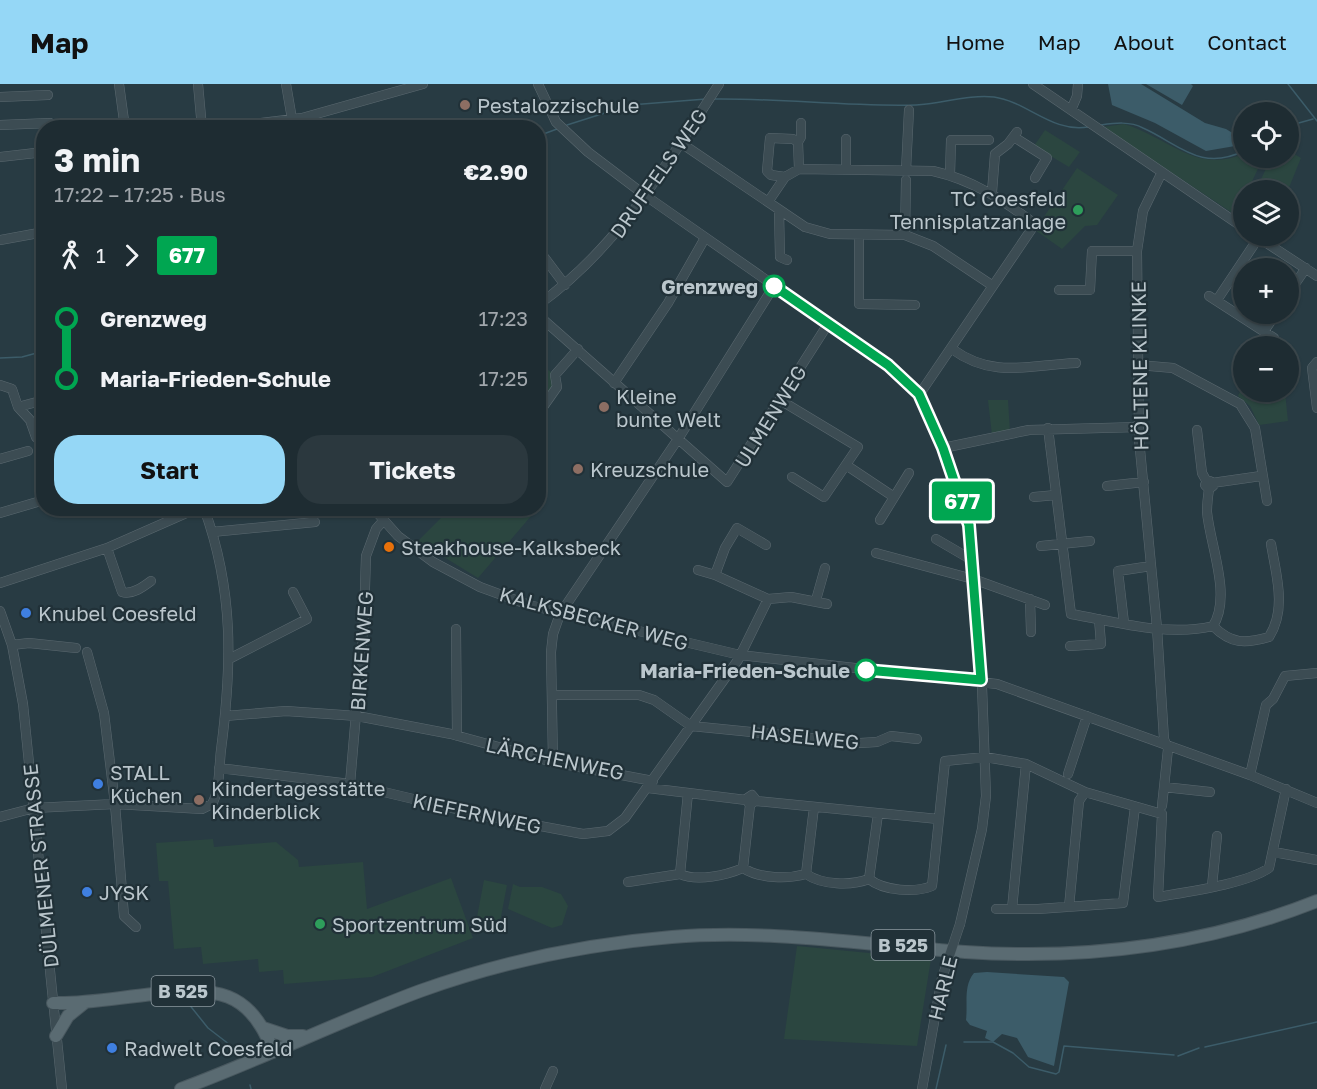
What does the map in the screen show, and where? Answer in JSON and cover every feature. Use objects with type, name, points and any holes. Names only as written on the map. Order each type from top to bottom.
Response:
[{"type":"main road","name":"B 525","points":[[181,1089],[402,998],[477,972],[551,954],[613,943],[673,936],[781,934],[964,952],[1074,954],[1181,941],[1260,921],[1317,901]]},
{"type":"main road","name":"B 525","points":[[53,1003],[191,990],[212,991],[243,1004],[263,1028],[273,1052]]},
{"type":"main road","points":[[56,1036],[68,1016],[88,1001]]},
{"type":"main road","points":[[263,1028],[287,1036],[313,1035]]},
{"type":"street","points":[[119,84],[124,120]]},
{"type":"street","points":[[198,84],[201,120]]},
{"type":"street","points":[[286,84],[299,120]]},
{"type":"street","points":[[382,84],[385,94]]},
{"type":"street","points":[[306,120],[423,84]]},
{"type":"street","points":[[538,84],[556,122],[564,132],[646,196],[888,365],[919,394],[952,349],[1035,224],[992,192],[950,175],[906,175],[846,169],[799,169],[785,177],[768,202]]},
{"type":"street","points":[[1033,84],[1233,220]]},
{"type":"street","points":[[1071,110],[1077,96],[1078,84]]},
{"type":"street","name":"DRUFFELS WEG","points":[[546,299],[565,285],[609,243],[646,196],[717,86]]},
{"type":"street","points":[[0,97],[48,94]]},
{"type":"street","points":[[905,235],[909,110]]},
{"type":"street","points":[[799,169],[798,142],[801,137],[801,123]]},
{"type":"street","points":[[0,125],[36,124]]},
{"type":"street","points":[[992,192],[995,154],[1015,134],[1047,158],[1035,178]]},
{"type":"street","points":[[785,177],[771,175],[767,171],[770,138],[793,139],[798,142]]},
{"type":"street","points":[[846,139],[846,169]]},
{"type":"street","points":[[950,175],[951,140],[989,140]]},
{"type":"street","points":[[681,143],[779,211],[817,232],[905,235],[933,246],[993,286]]},
{"type":"street","points":[[0,157],[36,153]]},
{"type":"street","name":"HÖLTENE KLINKE","points":[[1162,172],[1143,211],[1137,251],[1139,427],[1166,745],[1162,806]]},
{"type":"street","points":[[779,211],[780,257],[787,260]]},
{"type":"street","points":[[0,240],[36,233]]},
{"type":"street","points":[[859,235],[859,304],[915,305]]},
{"type":"street","points":[[614,383],[650,331],[705,238]]},
{"type":"street","points":[[1251,246],[1213,298],[1271,336]]},
{"type":"street","points":[[1273,246],[1317,276]]},
{"type":"street","points":[[1059,290],[1090,290],[1092,251],[1137,251]]},
{"type":"street","points":[[546,260],[565,285]]},
{"type":"street","points":[[1299,278],[1306,268]]},
{"type":"street","points":[[553,762],[551,652],[553,634],[560,614],[678,438],[774,286]]},
{"type":"street","points":[[546,322],[678,438]]},
{"type":"street","name":"ULMENWEG","points":[[678,438],[727,482],[828,324]]},
{"type":"street","points":[[1264,331],[1269,324]]},
{"type":"street","points":[[546,403],[557,387],[555,375],[578,349]]},
{"type":"street","points":[[952,349],[982,367],[1076,363]]},
{"type":"street","points":[[1317,362],[1312,368],[1317,408]]},
{"type":"street","points":[[1138,365],[1173,368],[1240,404],[1255,428],[1261,476],[1267,501]]},
{"type":"street","points":[[0,385],[12,389],[18,407],[30,420],[36,437]]},
{"type":"street","name":"HARLE","points":[[919,394],[943,448],[969,525],[985,757],[982,830],[960,924],[942,978],[922,1089]]},
{"type":"street","points":[[780,400],[858,447],[824,497],[792,477]]},
{"type":"street","points":[[18,407],[36,402]]},
{"type":"street","points":[[943,448],[1011,433],[1048,428],[1139,427]]},
{"type":"street","points":[[1048,428],[1071,614],[1157,628],[1213,626],[1226,639],[1253,642],[1269,637],[1278,620],[1279,607],[1271,544]]},
{"type":"street","points":[[1197,430],[1202,473],[1209,485],[1207,512],[1215,548],[1219,596],[1218,619],[1213,626]]},
{"type":"street","points":[[0,459],[28,451]]},
{"type":"street","points":[[846,465],[894,497]]},
{"type":"street","points":[[880,520],[909,473]]},
{"type":"street","points":[[1209,485],[1261,476]]},
{"type":"street","points":[[1107,486],[1144,482]]},
{"type":"street","points":[[1034,497],[1056,495]]},
{"type":"street","points":[[0,513],[36,502]]},
{"type":"street","points":[[0,583],[107,548],[180,516]]},
{"type":"street","points":[[0,817],[34,808],[115,804],[202,809],[212,804],[216,791],[225,716],[229,659],[228,601],[207,516]]},
{"type":"street","name":"KALKSBECKER WEG","points":[[379,516],[411,547],[459,577],[501,596],[560,614],[740,655],[832,668],[981,680],[1250,775],[1317,803]]},
{"type":"street","name":"BIRKENWEG","points":[[350,784],[357,716],[366,556],[376,529],[383,521]]},
{"type":"street","points":[[212,532],[315,522]]},
{"type":"street","points":[[715,575],[725,548],[737,528],[766,545]]},
{"type":"street","points":[[936,539],[972,560]]},
{"type":"street","points":[[1041,546],[1090,541]]},
{"type":"street","points":[[107,548],[122,592],[128,593],[142,588],[151,581]]},
{"type":"street","points":[[876,553],[973,579],[1045,605]]},
{"type":"street","points":[[1124,623],[1118,571],[1151,566]]},
{"type":"street","points":[[816,600],[825,568]]},
{"type":"street","points":[[698,570],[715,575],[768,600],[791,597],[816,600],[827,604]]},
{"type":"street","points":[[229,659],[307,619],[293,592]]},
{"type":"street","points":[[1030,599],[1032,632]]},
{"type":"street","points":[[650,784],[740,655],[768,600]]},
{"type":"street","name":"DÜLMENER STRASSE","points":[[0,610],[12,645],[23,704],[62,1089]]},
{"type":"street","points":[[1070,646],[1101,644],[1099,619]]},
{"type":"street","points":[[456,629],[457,736]]},
{"type":"street","points":[[12,645],[29,643],[76,648]]},
{"type":"street","points":[[87,652],[104,713],[115,804],[124,916],[136,927]]},
{"type":"street","points":[[1250,775],[1266,705],[1273,699],[1285,676],[1317,673]]},
{"type":"street","points":[[553,695],[639,695],[654,700],[691,726]]},
{"type":"street","name":"LÄRCHENWEG","points":[[225,716],[286,711],[357,716],[457,736],[553,762],[688,794],[938,819]]},
{"type":"street","points":[[1068,774],[1087,716]]},
{"type":"street","name":"HASELWEG","points":[[691,726],[860,743],[877,742],[891,736],[917,739]]},
{"type":"street","points":[[869,879],[877,886],[922,891],[932,886],[945,761],[985,757],[1026,764],[1085,792],[1162,813],[1158,854],[1160,870],[1158,897],[1212,886],[1263,872],[1269,868],[1286,789]]},
{"type":"street","points":[[1012,909],[1026,764]]},
{"type":"street","name":"KIEFERNWEG","points":[[219,768],[350,784],[481,814],[583,834],[608,831],[625,818],[650,784]]},
{"type":"street","points":[[1164,787],[1210,792]]},
{"type":"street","points":[[1068,907],[1079,801],[1085,792]]},
{"type":"street","points":[[680,873],[688,794]]},
{"type":"street","points":[[744,868],[751,802]]},
{"type":"street","points":[[806,874],[814,807]]},
{"type":"street","points":[[996,909],[1123,903],[1135,807]]},
{"type":"street","points":[[869,879],[878,814]]},
{"type":"street","points":[[1212,886],[1217,836]]},
{"type":"street","points":[[1274,852],[1317,860]]},
{"type":"street","points":[[744,868],[752,873],[792,877],[806,874],[814,880],[832,882],[857,884],[869,879]]},
{"type":"street","points":[[628,882],[680,873],[687,877],[731,873],[744,868]]},
{"type":"street","points":[[545,1089],[553,1071]]},
{"type":"green space","points":[[1124,124],[1196,157],[1210,160],[1233,157],[1233,168],[1258,168],[1253,180],[1233,180],[1233,213],[1103,127]]},
{"type":"green space","points":[[1045,130],[1080,152],[1069,167],[1034,146]]},
{"type":"green space","name":"TC Coesfeld Tennisplatzanlage","points":[[1077,168],[1118,195],[1097,225],[1085,226],[1062,249],[1035,230]]},
{"type":"green space","points":[[1266,168],[1297,168],[1292,180],[1261,180]]},
{"type":"green space","points":[[546,368],[554,375],[556,387],[546,402]]},
{"type":"green space","points":[[988,400],[1008,400],[1010,432],[992,435]]},
{"type":"green space","points":[[1245,402],[1286,402],[1288,421],[1259,425],[1250,406]]},
{"type":"green space","points":[[443,516],[531,516],[478,578],[418,541]]},
{"type":"green space","name":"Sportzentrum Süd","points":[[213,839],[214,847],[276,842],[298,860],[299,867],[363,862],[367,909],[451,878],[473,938],[372,977],[284,984],[283,970],[259,972],[258,959],[203,964],[201,947],[174,949],[168,881],[159,881],[156,843]]},
{"type":"green space","points":[[484,880],[507,885],[500,922],[477,917]]},
{"type":"green space","points":[[513,884],[520,887],[542,887],[561,894],[568,906],[562,925],[552,928],[508,909]]},
{"type":"green space","points":[[797,946],[931,959],[917,1046],[784,1039]]},
{"type":"water","points":[[1108,84],[1141,84],[1205,123],[1233,133],[1233,146],[1206,151],[1155,123],[1112,105]]},
{"type":"water","points":[[1146,84],[1191,84],[1193,86],[1182,105]]},
{"type":"water","points":[[974,973],[1064,977],[1069,982],[1054,1066],[1028,1057],[1017,1038],[1002,1034],[993,1042],[985,1038],[987,1031],[970,1025],[966,1020],[968,984]]},
{"type":"waterway","points":[[1288,84],[1317,121]]},
{"type":"waterway","points":[[713,99],[916,105],[984,96],[1006,100],[1063,126],[1088,127]]},
{"type":"waterway","points":[[567,125],[630,105],[706,99]]},
{"type":"waterway","points":[[1299,123],[1313,119]]},
{"type":"waterway","points":[[1101,125],[1133,124],[1179,148],[1202,157],[1215,159],[1233,155]]},
{"type":"waterway","points":[[546,133],[557,129]]},
{"type":"waterway","points":[[0,358],[22,357],[36,353]]},
{"type":"waterway","points":[[188,1003],[208,1028],[234,1048]]},
{"type":"waterway","points":[[1205,1047],[1317,1022]]},
{"type":"waterway","points":[[964,1042],[993,1042],[1013,1053],[1029,1067],[1056,1074],[1059,1072],[1064,1046],[1174,1055]]},
{"type":"waterway","points":[[936,1089],[946,1045]]},
{"type":"waterway","points":[[1178,1056],[1199,1048]]},
{"type":"waterway","points":[[250,1085],[251,1089]]},
{"type":"bus line","name":"677","points":[[774,286],[888,365],[919,394],[943,448],[969,525],[981,680],[866,670]]},
{"type":"place","name":"Pestalozzischule","points":[[465,105]]},
{"type":"place","name":"TC Coesfeld Tennisplatzanlage","points":[[1078,210]]},
{"type":"place","name":"Grenzweg","points":[[774,286]]},
{"type":"place","name":"Kleine bunte Welt","points":[[604,407]]},
{"type":"place","name":"Kreuzschule","points":[[578,469]]},
{"type":"place","name":"Steakhouse-Kalksbeck","points":[[389,547]]},
{"type":"place","name":"Knubel Coesfeld","points":[[26,613]]},
{"type":"place","name":"Maria-Frieden-Schule","points":[[866,670]]},
{"type":"place","name":"STALL Küchen","points":[[98,784]]},
{"type":"place","name":"Kindertagesstätte Kinderblick","points":[[199,800]]},
{"type":"place","name":"JYSK","points":[[87,892]]},
{"type":"place","name":"Sportzentrum Süd","points":[[320,924]]},
{"type":"place","name":"Radwelt Coesfeld","points":[[112,1048]]}]
